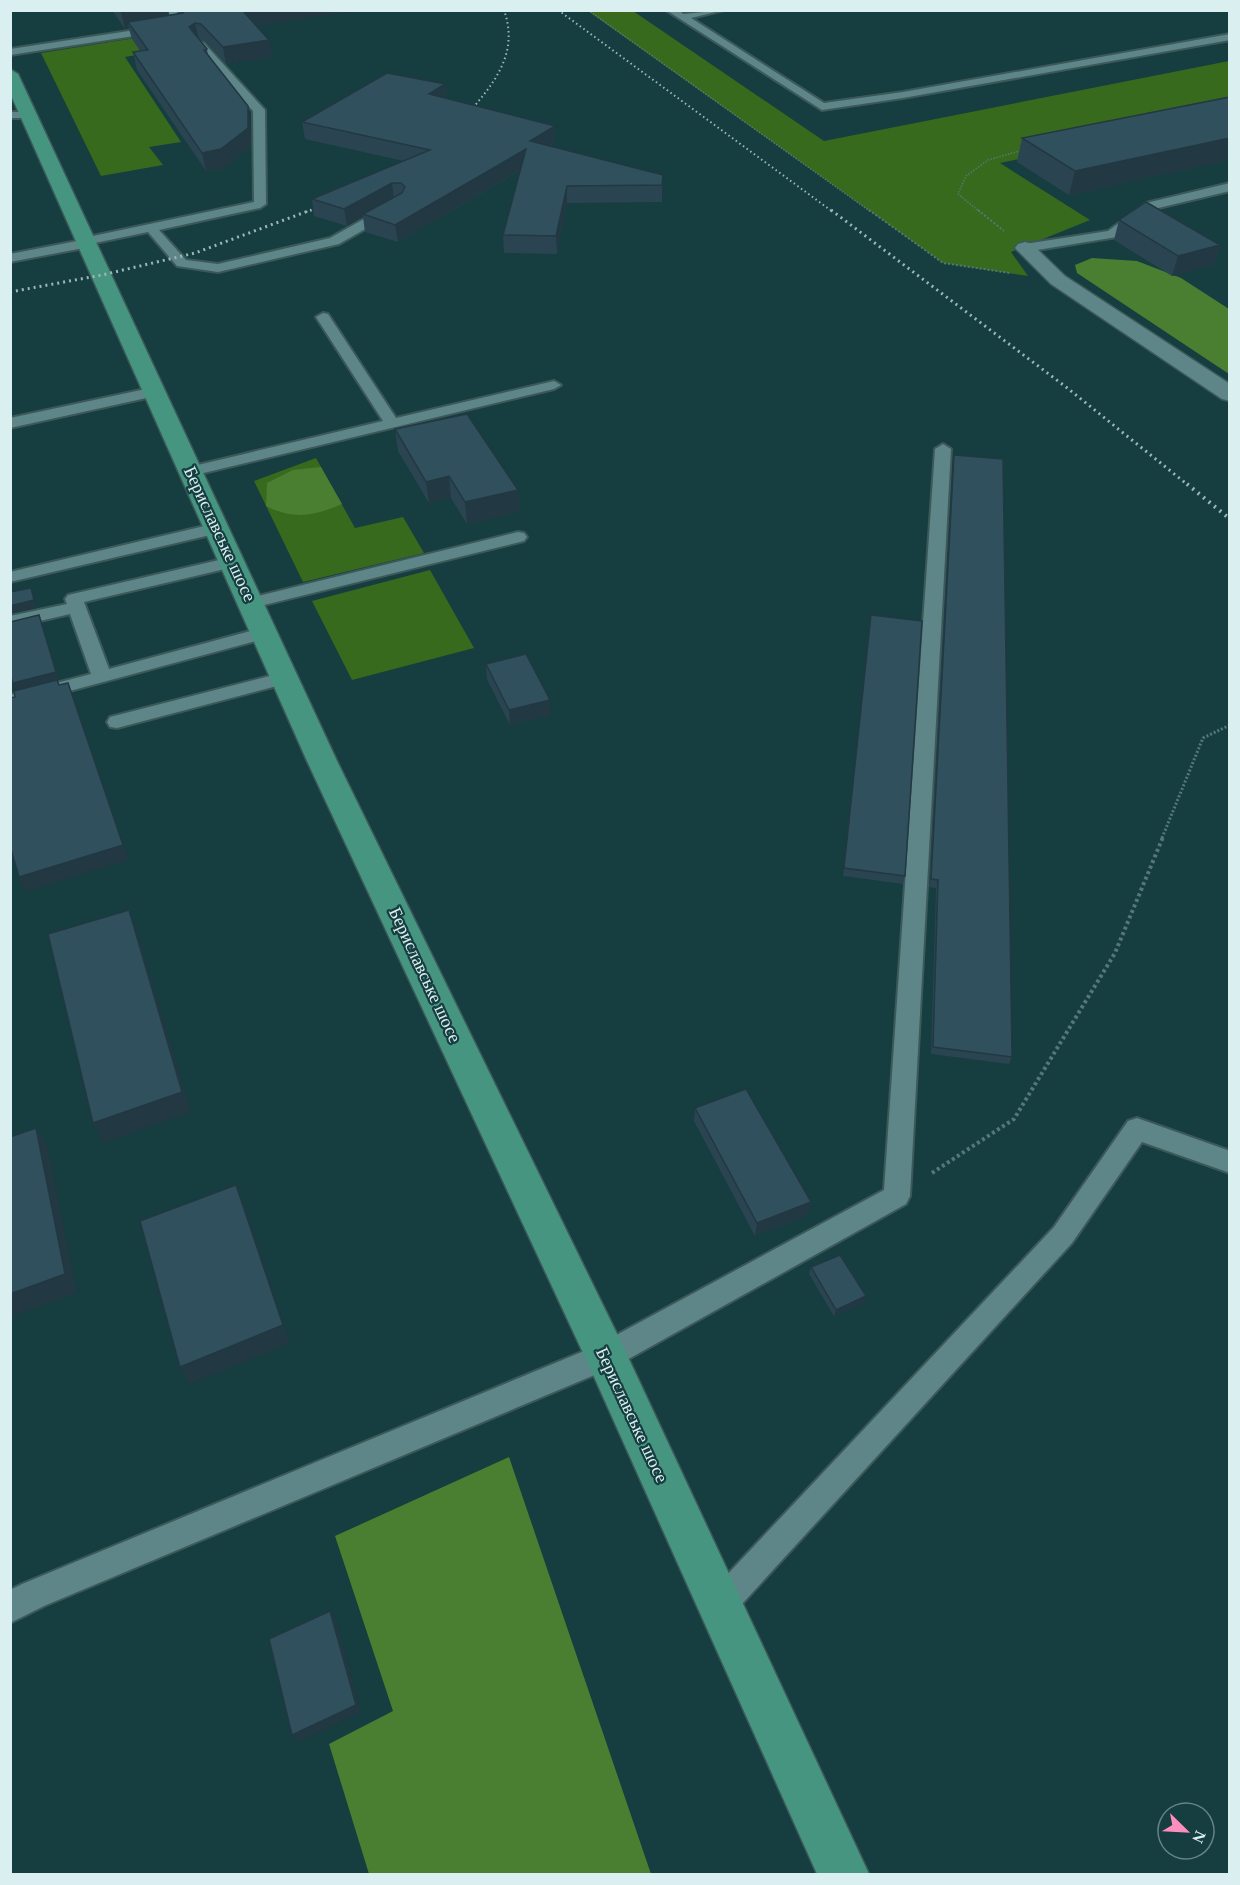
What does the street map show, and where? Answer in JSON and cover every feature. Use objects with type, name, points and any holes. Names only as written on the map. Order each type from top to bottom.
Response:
[{"type":"main road","name":"Бериславське шосе","points":[[10,74],[20,115],[88,242],[285,678],[606,1356],[843,1875]]},
{"type":"street","points":[[1025,248],[1058,280],[1230,394]]},
{"type":"lane","points":[[10,52],[182,26],[170,10]]},
{"type":"lane","points":[[671,10],[822,107],[903,95],[1230,37]]},
{"type":"lane","points":[[681,17],[719,10]]},
{"type":"lane","points":[[10,258],[260,204],[259,111],[200,45]]},
{"type":"lane","points":[[1025,248],[1112,234],[1150,206],[1230,188]]},
{"type":"lane","points":[[150,227],[182,263],[218,268],[334,242],[399,205]]},
{"type":"lane","points":[[323,317],[392,423]]},
{"type":"lane","points":[[191,471],[554,385]]},
{"type":"lane","points":[[10,423],[155,392]]},
{"type":"lane","points":[[10,1607],[55,1586],[606,1356],[897,1196],[943,448]]},
{"type":"lane","points":[[10,578],[217,528]]},
{"type":"lane","points":[[252,603],[518,537]]},
{"type":"lane","points":[[102,677],[74,599],[232,562]]},
{"type":"lane","points":[[10,622],[77,607]]},
{"type":"lane","points":[[10,701],[265,633]]},
{"type":"lane","points":[[117,722],[285,678]]},
{"type":"lane","points":[[720,1605],[1063,1235],[1137,1129],[1230,1162]]},
{"type":"path","points":[[588,10],[943,263],[1058,280]]},
{"type":"path","points":[[1025,248],[958,194],[966,176],[988,160],[1033,148]]},
{"type":"path","points":[[897,1196],[1014,1119],[1115,953],[1203,738],[1230,725]]},
{"type":"green space","points":[[588,11],[633,11],[824,141],[1229,61],[1229,115],[1000,163],[1090,220],[1011,252],[1028,276],[943,263]]},
{"type":"green space","points":[[148,36],[159,51],[125,57],[181,142],[149,147],[163,165],[101,176],[41,53]]},
{"type":"green space","points":[[1092,258],[1137,261],[1181,278],[1229,309],[1229,374],[1077,273],[1075,265]]},
{"type":"green space","points":[[316,458],[355,528],[403,517],[424,553],[303,582],[254,481]]},
{"type":"green space","points":[[321,467],[342,504],[304,515],[286,513],[266,506],[267,483],[293,470]]},
{"type":"green space","points":[[430,570],[474,648],[352,680],[312,601]]},
{"type":"green space","points":[[509,1457],[651,1874],[369,1874],[329,1744],[393,1711],[335,1536]]},
{"type":"building","points":[[184,10],[246,10],[243,11],[269,40],[223,47],[201,24],[195,23],[189,27],[248,106],[248,128],[221,149],[202,153],[133,52],[148,50],[128,22],[183,13]]},
{"type":"building","points":[[387,73],[445,84],[429,94],[555,126],[530,141],[663,175],[662,185],[567,186],[556,236],[503,235],[526,149],[395,225],[363,214],[402,193],[405,187],[401,183],[392,183],[344,209],[312,199],[430,150],[302,122]]},
{"type":"building","points":[[1230,97],[1230,138],[1075,171],[1022,138]]},
{"type":"building","points":[[1146,202],[1220,245],[1178,256],[1119,220]]},
{"type":"building","points":[[467,414],[518,490],[465,502],[449,476],[426,482],[395,429]]},
{"type":"building","points":[[954,455],[1003,459],[1012,1057],[933,1047],[938,880],[931,879]]},
{"type":"building","points":[[31,588],[34,600],[10,606],[10,592]]},
{"type":"building","points":[[39,615],[56,672],[13,683],[10,675],[10,622]]},
{"type":"building","points":[[871,615],[922,621],[905,876],[844,868]]},
{"type":"building","points":[[526,654],[550,700],[509,710],[486,664]]},
{"type":"building","points":[[57,680],[59,685],[68,683],[123,845],[19,877],[10,846],[10,698],[15,697],[14,691]]},
{"type":"building","points":[[129,910],[182,1092],[93,1123],[48,934]]},
{"type":"building","points":[[746,1089],[811,1202],[757,1223],[695,1108]]},
{"type":"building","points":[[36,1128],[65,1274],[10,1294],[10,1137]]},
{"type":"building","points":[[236,1185],[283,1325],[180,1367],[140,1221]]},
{"type":"building","points":[[840,1255],[866,1296],[836,1310],[811,1267]]},
{"type":"building","points":[[330,1611],[356,1705],[292,1735],[269,1639]]},
{"type":"railway","points":[[464,118],[493,82],[506,56],[508,26],[504,10]]},
{"type":"railway","points":[[558,10],[833,212]]},
{"type":"railway","points":[[306,212],[328,204]]},
{"type":"railway","points":[[10,292],[102,275],[195,253],[311,210]]},
{"type":"railway","points":[[831,210],[1066,387],[1188,485]]},
{"type":"railway","points":[[1187,484],[1230,519]]}]
